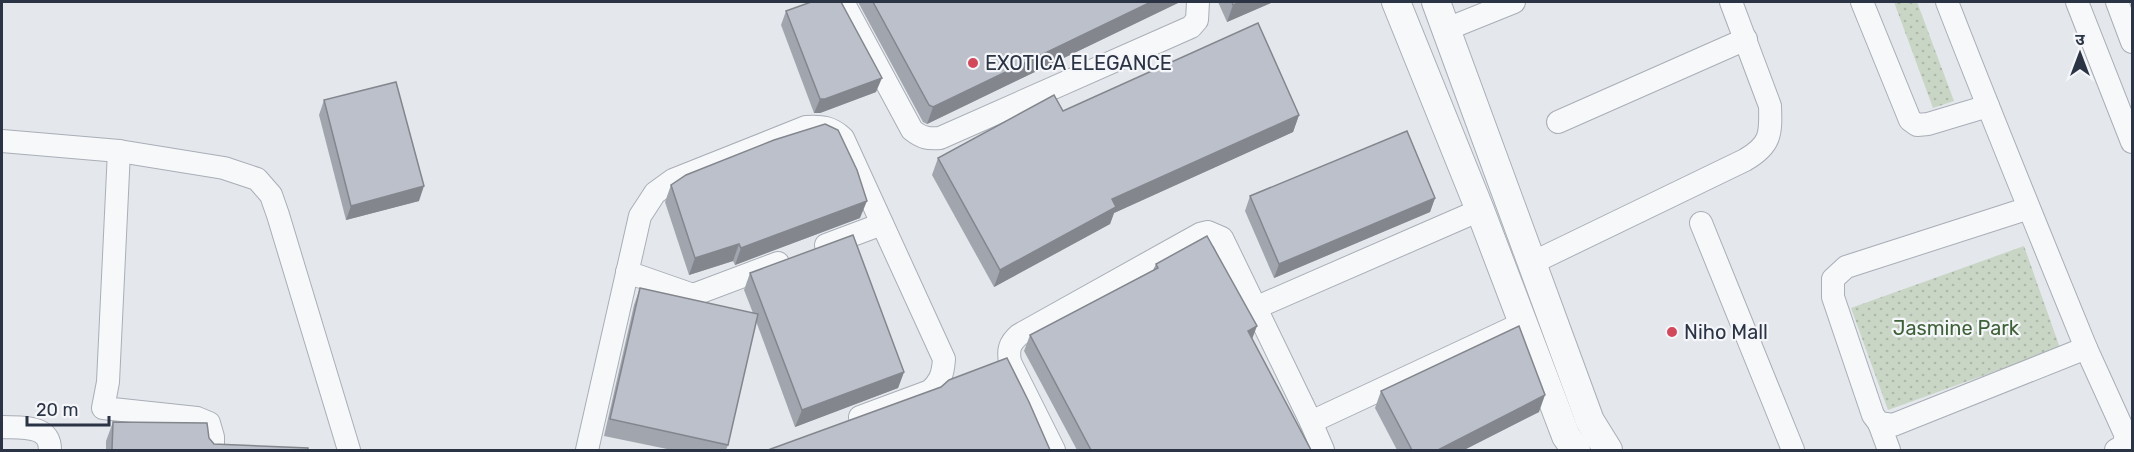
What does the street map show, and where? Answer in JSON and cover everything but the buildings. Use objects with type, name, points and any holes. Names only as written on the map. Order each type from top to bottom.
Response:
[{"type":"street","points":[[843,2],[912,130],[928,139],[940,138],[1191,27],[1197,20],[1198,2]]},
{"type":"street","points":[[1396,2],[1480,210],[1566,436],[1576,450]]},
{"type":"street","points":[[1436,2],[1590,421],[1608,450]]},
{"type":"street","points":[[1447,29],[1514,2]]},
{"type":"street","points":[[1532,263],[1745,160],[1761,150],[1768,138],[1771,123],[1770,106],[1731,2]]},
{"type":"street","points":[[1862,2],[1910,120],[1917,125],[1928,124],[1988,106]]},
{"type":"street","points":[[1947,2],[2086,348],[2126,436],[2123,446],[2116,450]]},
{"type":"street","points":[[2077,2],[2133,142]]},
{"type":"street","points":[[2117,2],[2133,42]]},
{"type":"street","points":[[1558,122],[1746,39]]},
{"type":"street","points":[[587,450],[640,216],[655,193],[673,180],[806,127],[820,126],[833,129],[843,138],[944,359],[939,383],[930,391],[846,423]]},
{"type":"street","points":[[2,141],[119,151],[224,168],[257,179],[271,195],[349,450]]},
{"type":"street","points":[[119,151],[108,382],[103,408],[203,420],[209,423],[213,437],[213,450]]},
{"type":"street","points":[[1462,165],[1491,152]]},
{"type":"street","points":[[1889,450],[1879,423],[1873,415],[1833,297],[1833,279],[1846,267],[2029,208]]},
{"type":"street","points":[[1255,308],[1480,210]]},
{"type":"street","points":[[1701,223],[1793,450]]},
{"type":"street","points":[[627,272],[693,295],[882,224]]},
{"type":"street","points":[[1054,450],[1010,363],[1008,352],[1012,342],[1019,335],[1200,234],[1208,232],[1222,238],[1323,450]]},
{"type":"street","points":[[1311,422],[1523,323]]},
{"type":"street","points":[[1879,423],[1893,425],[2086,348]]},
{"type":"street","points":[[2,427],[40,431],[46,436],[50,450]]},
{"type":"green space","points":[[1894,2],[1917,2],[1954,101],[1933,108]]},
{"type":"green space","name":"Jasmine Park","points":[[2024,246],[2060,348],[1888,410],[1851,308]]},
{"type":"place","name":"EXOTICA ELEGANCE","points":[[973,63]]},
{"type":"place","name":"Niho Mall","points":[[1672,332]]}]
